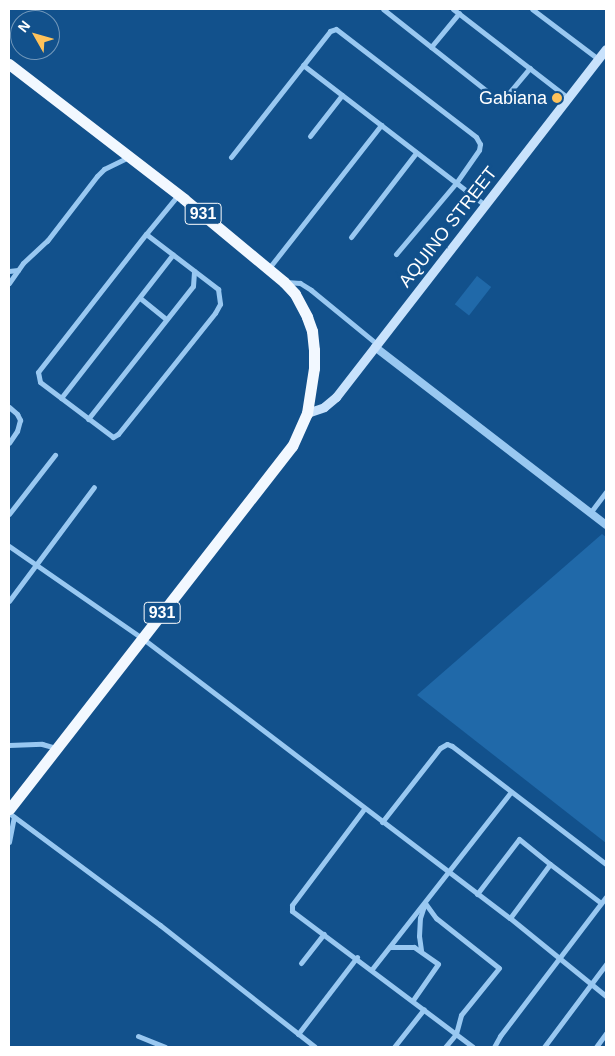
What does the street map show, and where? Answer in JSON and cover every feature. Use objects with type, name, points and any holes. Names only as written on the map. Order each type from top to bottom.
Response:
[{"type":"highway","name":"931","points":[[10,67],[178,195],[284,282],[301,305],[312,331],[314,368],[307,413],[292,446],[56,749],[11,813]]},
{"type":"main road","name":"AQUINO STREET","points":[[307,413],[324,407],[336,397],[606,49]]},
{"type":"street","points":[[383,9],[497,98],[504,98],[530,68]]},
{"type":"street","points":[[453,9],[568,98]]},
{"type":"street","points":[[532,9],[598,59]]},
{"type":"street","points":[[431,47],[459,13]]},
{"type":"street","points":[[231,158],[332,29],[336,29],[478,140],[479,150],[456,183],[396,254]]},
{"type":"street","points":[[303,65],[485,205]]},
{"type":"street","points":[[310,136],[342,95]]},
{"type":"street","points":[[269,268],[381,125]]},
{"type":"street","points":[[351,237],[416,153]]},
{"type":"street","points":[[9,283],[18,270],[47,242],[97,176],[104,169],[129,157]]},
{"type":"street","points":[[146,234],[218,290],[220,304],[215,313],[116,436],[110,436],[40,382],[38,372],[146,234],[178,195]]},
{"type":"street","points":[[61,398],[173,254]]},
{"type":"street","points":[[9,271],[18,270]]},
{"type":"street","points":[[88,419],[193,286],[194,271]]},
{"type":"street","points":[[284,282],[300,283],[311,290],[376,345],[606,525]]},
{"type":"street","points":[[140,298],[166,319]]},
{"type":"street","points":[[9,407],[17,414],[20,420],[17,431],[9,443]]},
{"type":"street","points":[[9,514],[54,455]]},
{"type":"street","points":[[9,600],[94,487]]},
{"type":"street","points":[[590,513],[606,494]]},
{"type":"street","points":[[9,546],[142,638],[364,809],[510,918],[606,996]]},
{"type":"street","points":[[9,745],[42,744],[56,749]]},
{"type":"street","points":[[382,822],[444,745],[452,746],[606,864]]},
{"type":"street","points":[[372,970],[512,792]]},
{"type":"street","points":[[364,809],[292,905],[296,915],[424,1008],[472,1047]]},
{"type":"street","points":[[9,842],[11,813]]},
{"type":"street","points":[[11,813],[266,1006],[315,1047]]},
{"type":"street","points":[[476,894],[519,839],[601,903]]},
{"type":"street","points":[[510,918],[550,864]]},
{"type":"street","points":[[494,1047],[500,1036],[606,897]]},
{"type":"street","points":[[421,950],[420,918],[425,903]]},
{"type":"street","points":[[425,903],[436,918],[499,968],[461,1015],[456,1034],[445,1047]]},
{"type":"street","points":[[301,963],[324,934]]},
{"type":"street","points":[[390,947],[414,947],[421,950],[438,964],[413,1000]]},
{"type":"street","points":[[298,1034],[357,958]]},
{"type":"street","points":[[544,1047],[606,964]]},
{"type":"street","points":[[394,1047],[424,1008]]},
{"type":"street","points":[[596,1047],[606,1033]]},
{"type":"street","points":[[138,1036],[166,1047]]},
{"type":"shaded area","points":[[477,276],[491,287],[469,315],[455,304]]},
{"type":"shaded area","points":[[602,534],[606,537],[606,843],[417,695]]},
{"type":"place","name":"Gabiana","points":[[557,98]]}]
